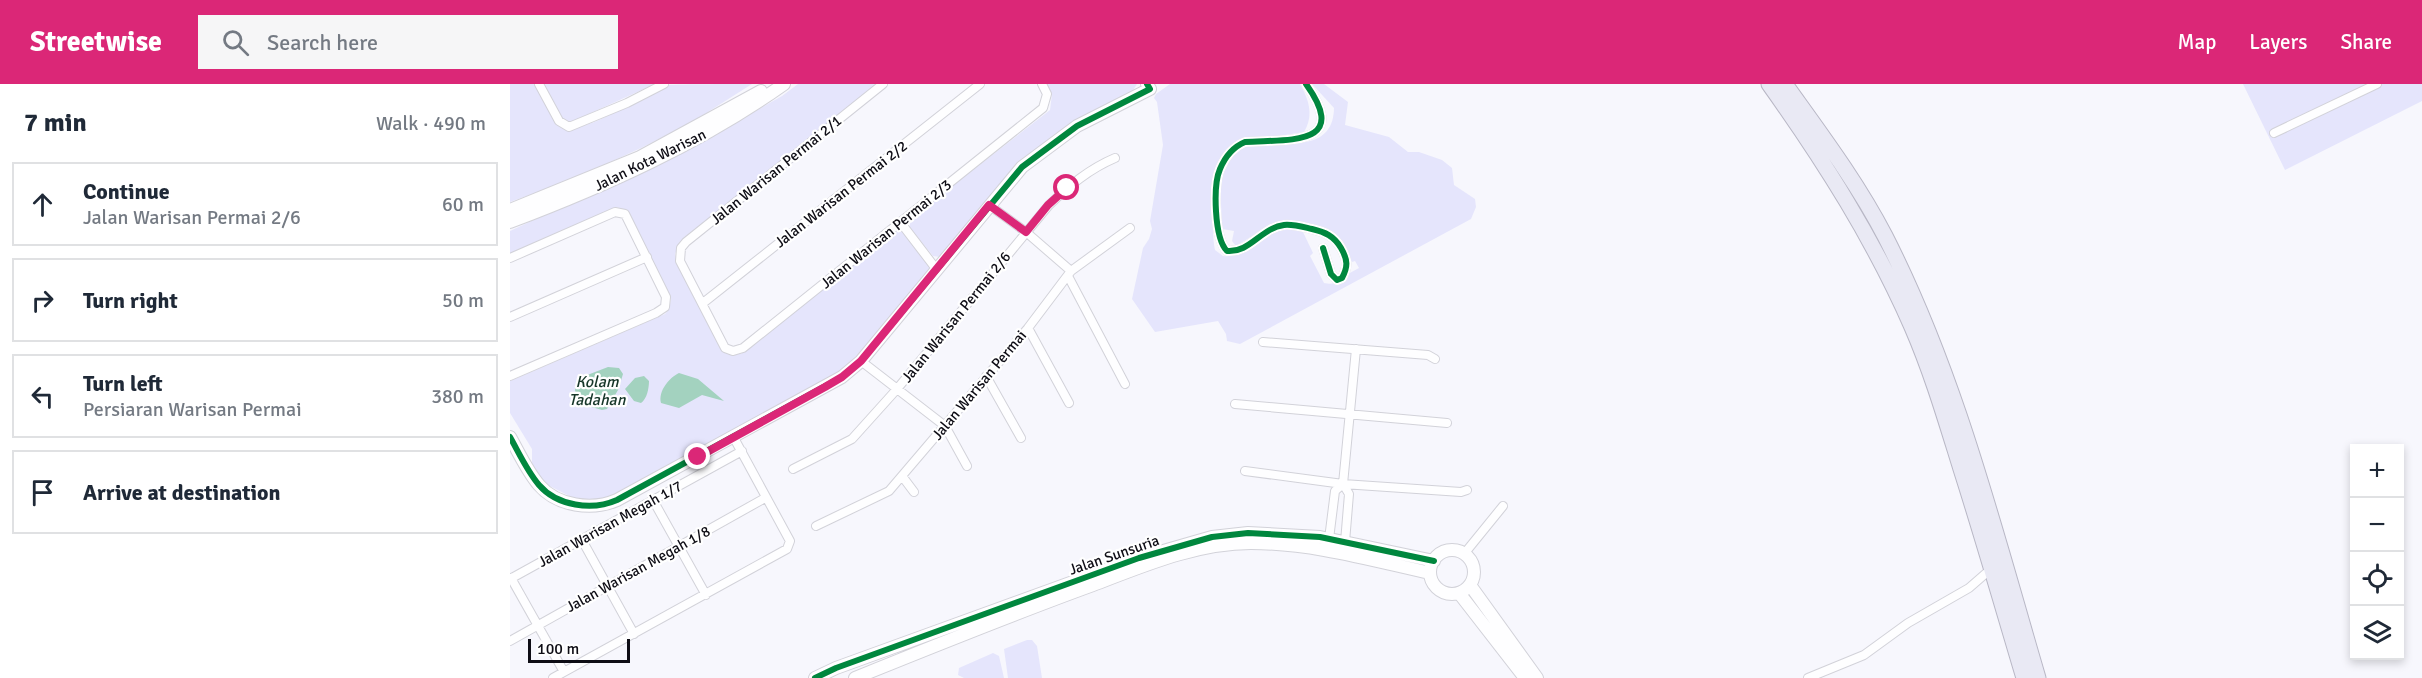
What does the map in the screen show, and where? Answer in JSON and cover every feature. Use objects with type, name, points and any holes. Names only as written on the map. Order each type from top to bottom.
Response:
[{"type":"highway","points":[[1769,84],[1828,169],[1890,281],[1912,328],[1933,382],[2024,678]]},
{"type":"highway","points":[[1785,84],[1842,164],[1878,224],[1916,303],[1950,388],[2038,678]]},
{"type":"street","points":[[539,84],[559,121],[569,127],[627,103],[664,84]]},
{"type":"street","name":"Jalan Kota Warisan","points":[[510,209],[640,157],[771,84]]},
{"type":"street","name":"Jalan Kota Warisan","points":[[510,224],[684,145],[745,110],[784,84]]},
{"type":"street","name":"Jalan Warisan Permai 2/1","points":[[703,303],[680,261],[681,248],[883,84]]},
{"type":"street","name":"Jalan Warisan Permai 2/2","points":[[703,303],[980,84]]},
{"type":"street","name":"Jalan Warisan Permai 2/3","points":[[703,303],[726,348],[733,351],[742,348],[1044,108],[1047,94],[1042,84]]},
{"type":"street","points":[[1306,84],[1322,109],[1323,119],[1318,128],[1310,135],[1300,138],[1245,142],[1231,152],[1219,172],[1217,231],[1221,245],[1227,251],[1245,248],[1266,232],[1282,225],[1324,232],[1332,236],[1347,261],[1347,269],[1342,278],[1337,280],[1331,274],[1323,248]]},
{"type":"street","points":[[2274,133],[2377,84]]},
{"type":"street","points":[[510,437],[528,470],[546,491],[570,503],[595,506],[617,500],[734,438],[842,377],[861,361],[1022,167],[1065,134],[1152,86]]},
{"type":"street","name":"Jalan Warisan Permai 2/6","points":[[793,469],[852,439],[897,389],[1048,205],[1097,166],[1115,158]]},
{"type":"street","points":[[989,205],[1026,232],[1069,274],[1125,384]]},
{"type":"street","points":[[510,258],[615,212],[625,214],[666,297],[664,307],[656,313],[510,376]]},
{"type":"street","points":[[901,223],[937,270]]},
{"type":"street","name":"Jalan Warisan Permai","points":[[816,526],[890,491],[1028,328],[1069,274],[1130,228]]},
{"type":"street","points":[[510,317],[646,257]]},
{"type":"street","points":[[1028,328],[1069,403]]},
{"type":"street","points":[[1263,342],[1428,355],[1435,359]]},
{"type":"street","points":[[1345,543],[1350,494],[1344,484],[1356,349]]},
{"type":"street","points":[[861,361],[945,426],[967,466]]},
{"type":"street","points":[[986,376],[1021,438]]},
{"type":"street","points":[[1236,404],[1447,423]]},
{"type":"street","points":[[553,678],[787,549],[790,541],[734,438]]},
{"type":"street","name":"Jalan Warisan Megah 1/7","points":[[511,578],[742,452]]},
{"type":"street","points":[[1245,471],[1344,484],[1461,492],[1467,490]]},
{"type":"street","points":[[902,476],[914,492]]},
{"type":"street","points":[[1329,539],[1335,490],[1344,484]]},
{"type":"street","name":"Jalan Warisan Megah 1/8","points":[[510,640],[765,498]]},
{"type":"street","points":[[653,500],[706,595]]},
{"type":"street","points":[[1464,554],[1503,506]]},
{"type":"street","name":"Jalan Sunsuria","points":[[815,678],[836,668],[1139,558],[1184,544],[1248,533],[1329,539],[1432,567]]},
{"type":"street","points":[[582,540],[634,634]]},
{"type":"street","name":"Jalan Sunsuria","points":[[855,678],[1017,612],[1152,563],[1228,545],[1289,544],[1432,567]]},
{"type":"street","points":[[1451,550],[1464,554],[1473,565],[1474,572],[1470,585],[1459,593],[1452,594],[1440,590],[1431,580],[1432,567],[1444,552],[1451,550]]},
{"type":"street","points":[[1808,678],[1864,655],[1908,623],[1970,588],[1992,568]]},
{"type":"street","points":[[511,578],[564,672]]},
{"type":"street","points":[[1470,585],[1537,678]]},
{"type":"street","points":[[1459,593],[1525,678]]},
{"type":"shaded area","points":[[510,84],[535,84],[555,123],[566,130],[606,117],[668,85],[752,84],[689,124],[641,148],[573,179],[510,202]]},
{"type":"shaded area","points":[[542,84],[655,84],[571,122],[562,119]]},
{"type":"shaded area","points":[[798,84],[877,84],[680,242],[675,254],[677,263],[724,352],[741,354],[896,232],[901,231],[906,234],[930,268],[874,337],[848,365],[830,378],[603,500],[575,499],[544,483],[532,464],[532,449],[510,413],[510,381],[665,314],[669,309],[671,299],[626,210],[616,207],[510,254],[510,231],[695,145],[782,96]]},
{"type":"shaded area","points":[[1044,84],[1137,84],[1132,92],[1025,160],[982,205],[940,257],[933,256],[910,228],[910,219],[1050,110],[1052,94]]},
{"type":"shaded area","points":[[1170,84],[1300,84],[1308,102],[1310,114],[1304,132],[1236,143],[1221,157],[1215,178],[1213,218],[1215,250],[1223,256],[1244,251],[1283,228],[1293,228],[1303,232],[1313,253],[1310,256],[1324,283],[1341,281],[1347,278],[1346,275],[1359,268],[1355,261],[1352,262],[1341,242],[1305,224],[1292,221],[1281,222],[1262,230],[1236,246],[1232,241],[1234,231],[1222,229],[1223,176],[1234,154],[1240,149],[1255,145],[1299,143],[1312,140],[1323,135],[1331,124],[1334,108],[1312,84],[1324,84],[1348,102],[1345,125],[1389,137],[1408,152],[1419,152],[1442,160],[1452,168],[1454,185],[1475,199],[1476,207],[1471,219],[1240,344],[1227,341],[1226,334],[1218,321],[1155,332],[1132,299],[1143,248],[1152,229],[1150,221],[1163,145],[1157,102],[1154,98]]},
{"type":"shaded area","points":[[2243,84],[2422,84],[2422,101],[2285,170]]},
{"type":"shaded area","points":[[1032,640],[1037,646],[1042,678],[1008,678],[1004,649]]},
{"type":"shaded area","points":[[993,653],[999,656],[1004,678],[964,678],[958,675],[959,668]]},
{"type":"water","name":"Kolam Tadahan","points":[[608,367],[619,368],[623,374],[618,390],[607,409],[602,410],[578,403],[575,390],[577,379]]},
{"type":"water","name":"Kolam Tadahan","points":[[679,373],[698,379],[724,401],[702,395],[679,408],[661,403],[661,394],[665,385]]},
{"type":"water","name":"Kolam Tadahan","points":[[644,376],[649,381],[649,387],[641,403],[634,401],[625,389],[635,378]]},
{"type":"cycle path","points":[[510,437],[531,474],[546,492],[565,502],[586,506],[597,505],[617,500],[842,377],[861,361],[1022,167],[1077,126],[1150,89],[1147,84]]},
{"type":"cycle path","points":[[1306,84],[1318,104],[1322,119],[1318,129],[1308,136],[1295,139],[1245,142],[1233,150],[1224,160],[1218,177],[1217,224],[1219,235],[1227,251],[1242,248],[1276,227],[1284,225],[1325,233],[1335,240],[1345,256],[1346,267],[1342,278],[1337,280],[1331,274],[1323,248]]},
{"type":"cycle path","points":[[815,678],[836,668],[1139,558],[1212,537],[1248,533],[1320,537],[1434,561]]},
{"type":"route","points":[[698,457],[842,377],[861,361],[989,205],[1026,232],[1048,205],[1067,188]]}]
